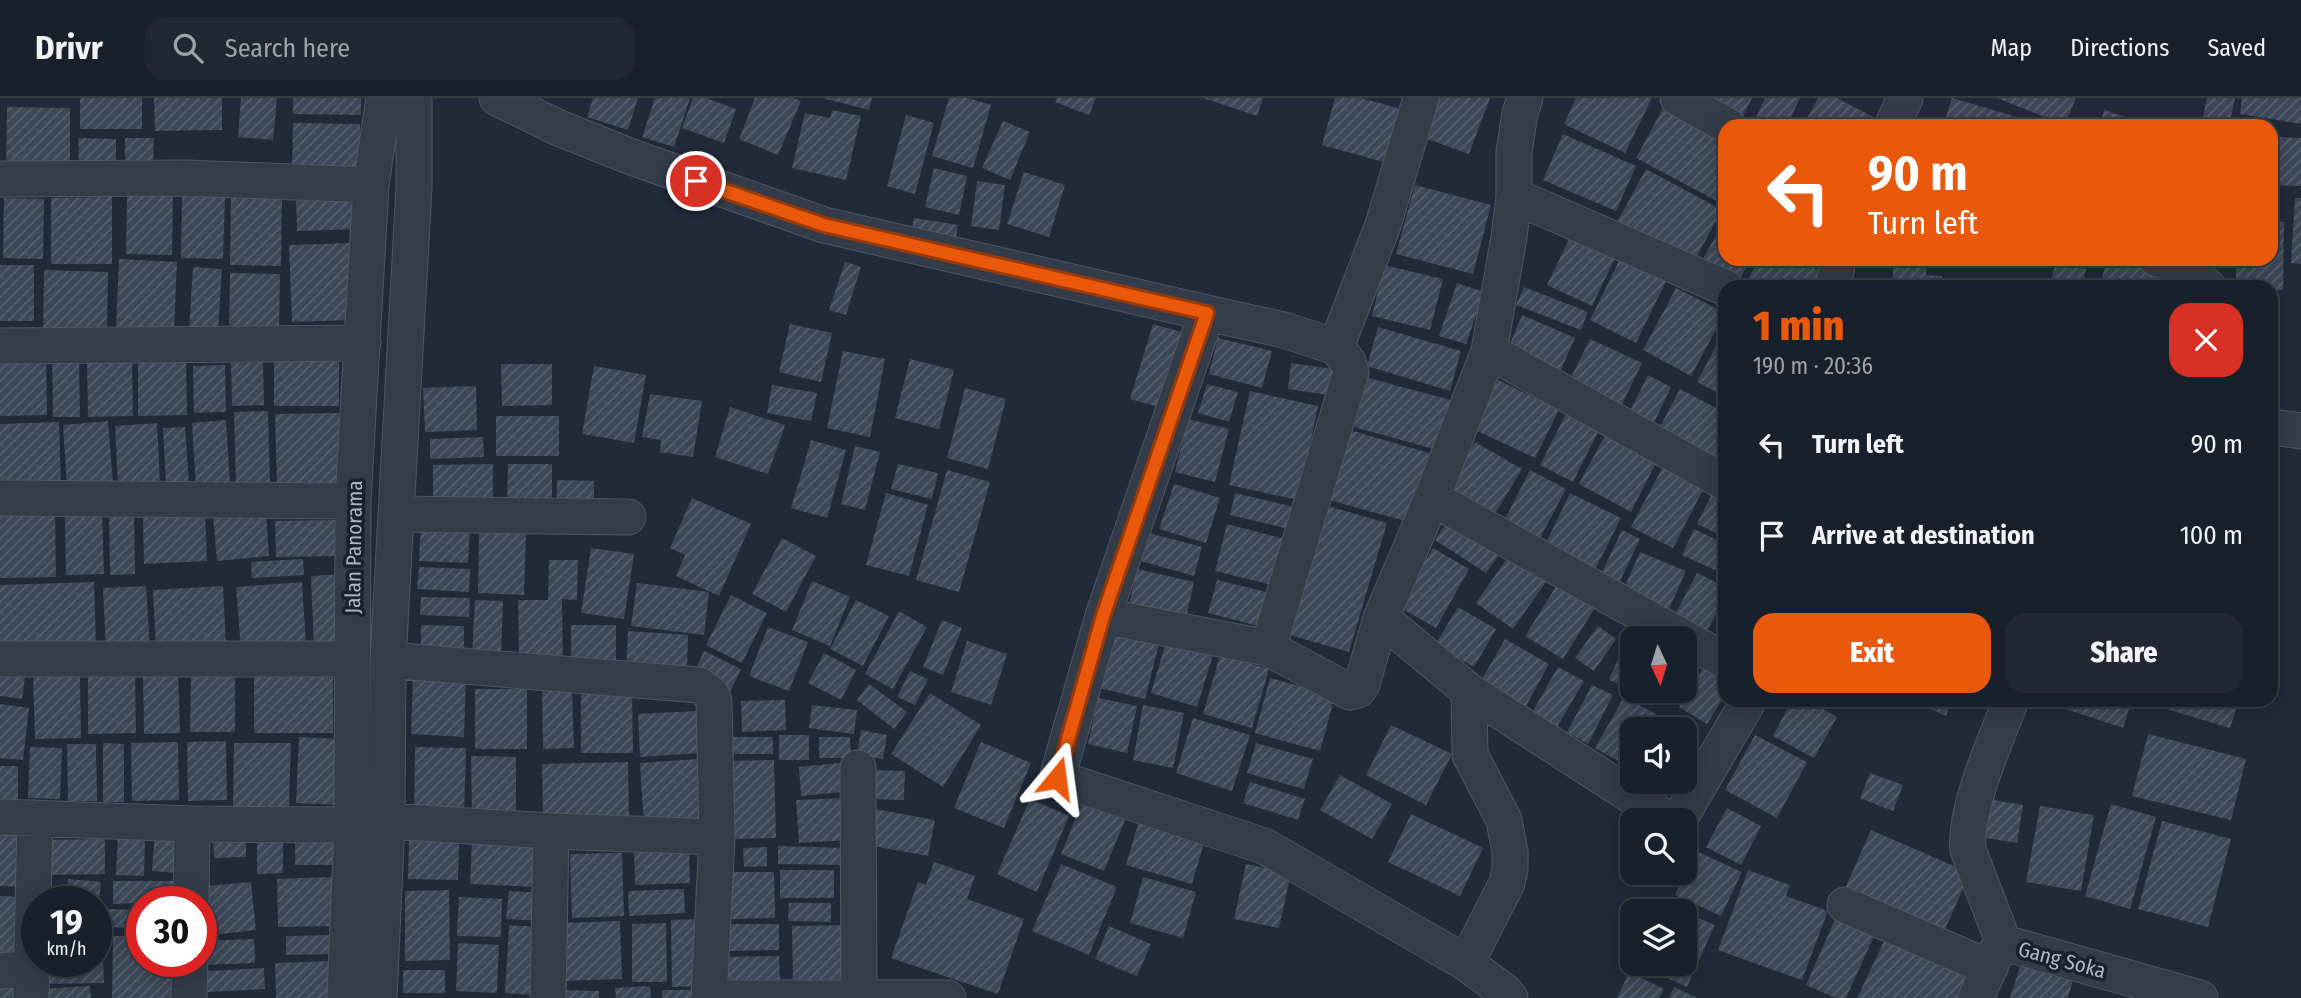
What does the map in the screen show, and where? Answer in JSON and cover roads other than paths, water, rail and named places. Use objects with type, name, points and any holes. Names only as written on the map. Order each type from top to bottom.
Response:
[{"type":"street","name":"Jalan Panorama","points":[[345,998],[352,825],[353,501],[371,185],[384,98]]},
{"type":"street","points":[[379,998],[387,821],[388,660],[414,187],[414,98]]},
{"type":"street","points":[[497,98],[559,128],[629,156],[824,225],[1284,330],[1336,347],[1348,362],[1351,372],[1268,648]]},
{"type":"street","points":[[1336,347],[1383,225],[1421,98]]},
{"type":"street","points":[[1103,616],[1268,648],[1350,692],[1358,690],[1381,618],[1432,498],[1489,351],[1514,196],[1514,152],[1525,98]]},
{"type":"street","points":[[1678,98],[1718,120]]},
{"type":"street","points":[[1895,119],[1905,98]]},
{"type":"street","points":[[0,179],[186,178],[371,185]]},
{"type":"street","points":[[1514,196],[1718,285]]},
{"type":"street","points":[[2183,266],[2200,280]]},
{"type":"street","points":[[1207,313],[1103,616],[1057,778],[1264,846],[1465,962],[1507,994]]},
{"type":"street","points":[[0,346],[363,344]]},
{"type":"street","points":[[1489,351],[1718,479]]},
{"type":"street","points":[[2278,429],[2301,431]]},
{"type":"street","points":[[0,498],[353,501]]},
{"type":"street","points":[[1432,498],[1718,657]]},
{"type":"street","points":[[398,514],[628,517]]},
{"type":"street","points":[[1381,618],[1469,691],[1669,820],[1683,813],[1745,707]]},
{"type":"street","points":[[0,659],[352,659]]},
{"type":"street","points":[[388,660],[699,685],[711,694],[714,701],[717,837],[710,998],[948,998]]},
{"type":"street","points":[[1465,962],[1507,883],[1510,869],[1504,820],[1470,755],[1469,691]]},
{"type":"street","points":[[1990,971],[1966,835],[1970,814],[2008,707]]},
{"type":"street","points":[[859,768],[859,997]]},
{"type":"street","points":[[0,817],[192,824],[352,825]]},
{"type":"street","points":[[21,979],[35,818]]},
{"type":"street","points":[[387,821],[717,837]]},
{"type":"street","points":[[191,886],[192,824]]},
{"type":"street","points":[[548,998],[551,831]]},
{"type":"street","name":"Gang Soka","points":[[1845,905],[1990,971],[2015,946],[2200,998]]},
{"type":"street","points":[[189,998],[190,977]]}]
